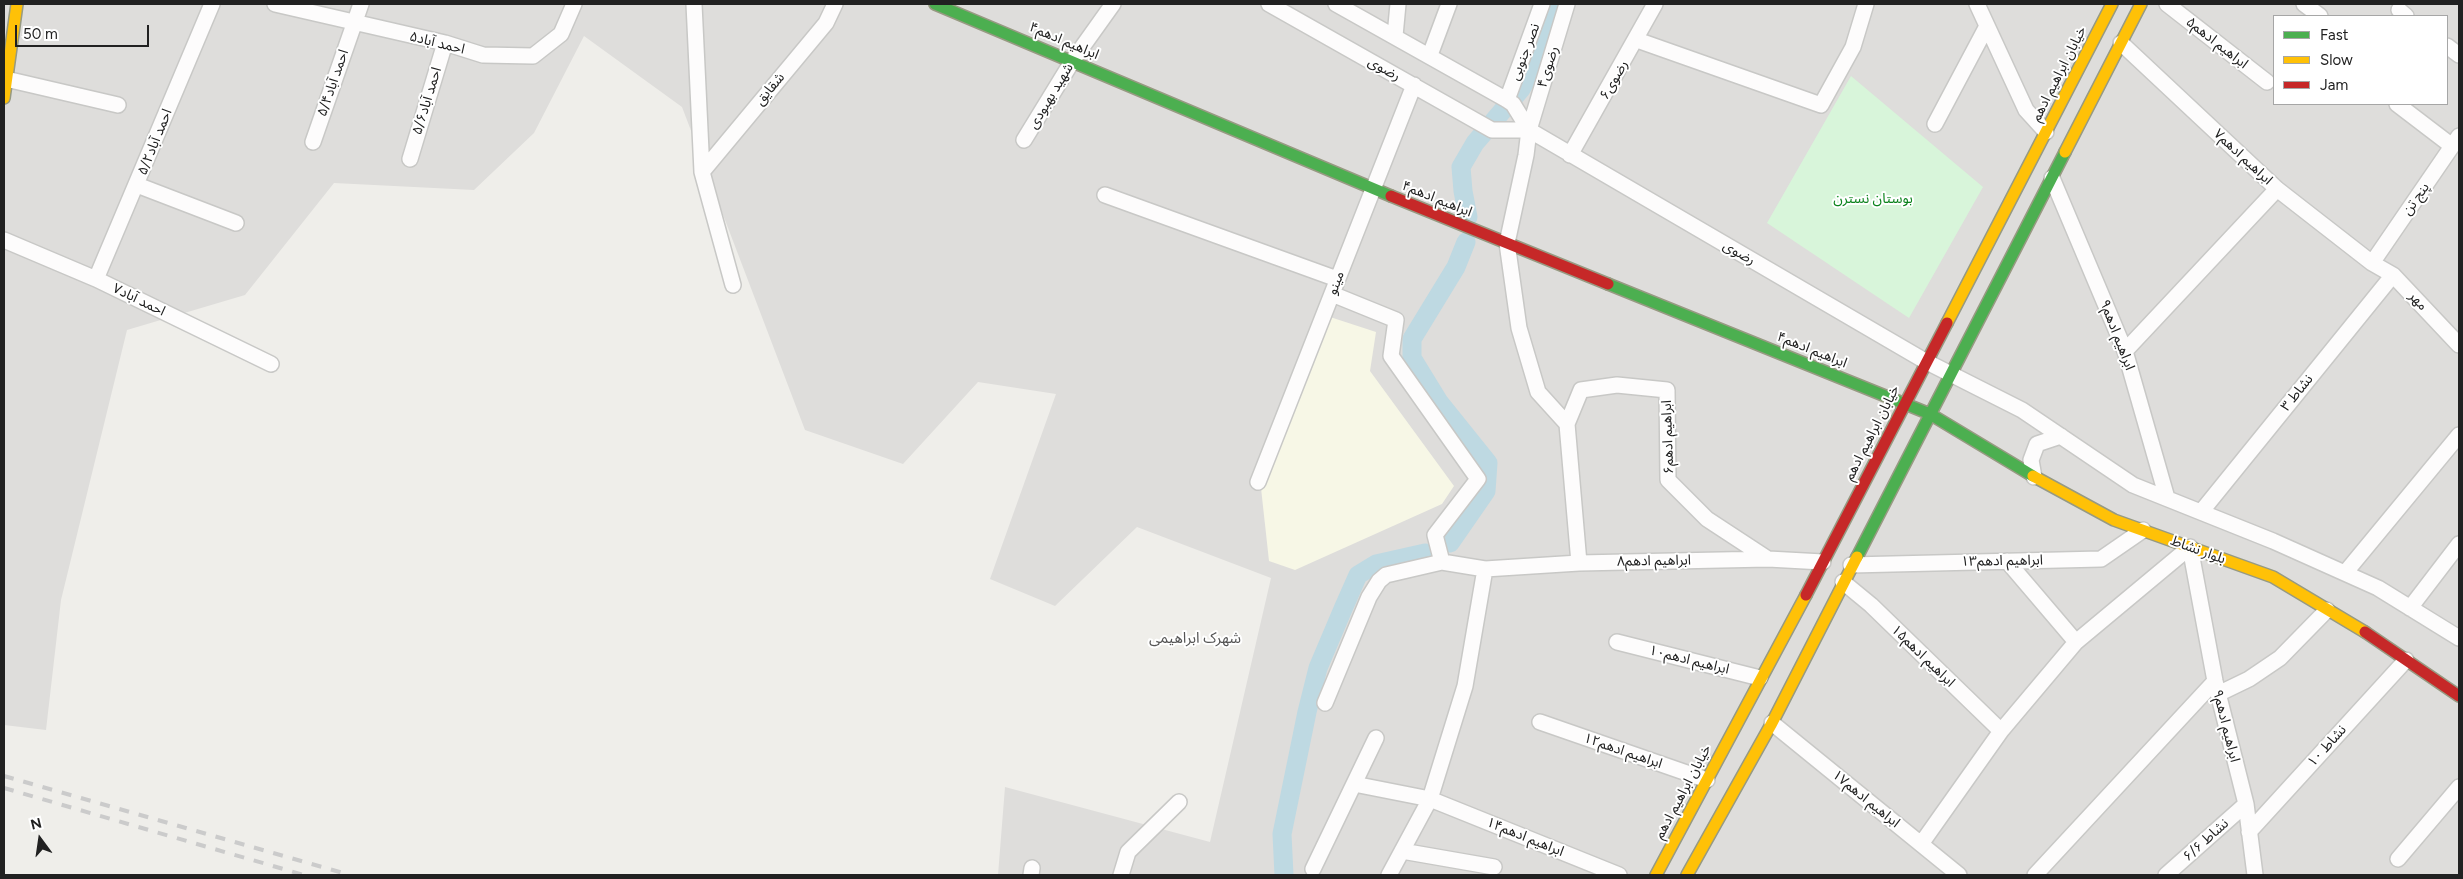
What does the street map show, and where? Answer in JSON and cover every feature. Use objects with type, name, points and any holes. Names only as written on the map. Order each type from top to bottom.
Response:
[{"type":"street","points":[[4,98],[17,4]]},
{"type":"street","name":"احمد آباد۵/۲","points":[[96,279],[212,4]]},
{"type":"street","name":"احمد آباد۵","points":[[275,4],[445,44],[483,55],[532,56],[561,34],[574,4]]},
{"type":"street","name":"احمد آباد۵/۴","points":[[313,142],[361,4]]},
{"type":"street","points":[[694,4],[702,172],[732,286]]},
{"type":"street","name":"شقایق","points":[[702,172],[826,23],[835,4]]},
{"type":"street","name":"ابراهیم ادهم۴","points":[[935,4],[1073,60],[1373,189],[1930,414]]},
{"type":"street","name":"شهید بهبودی","points":[[1024,140],[1073,60],[1113,4]]},
{"type":"street","name":"رضوی","points":[[1269,4],[1492,130],[1529,130]]},
{"type":"street","name":"رضوی","points":[[1336,4],[1507,100],[1513,104],[1529,130],[1570,155],[1925,361],[1951,373]]},
{"type":"street","points":[[1395,36],[1398,4]]},
{"type":"street","points":[[1430,56],[1449,4]]},
{"type":"street","name":"نصر جنوبی","points":[[1507,100],[1542,4]]},
{"type":"street","name":"رضوی۴","points":[[1507,243],[1526,155],[1529,130],[1567,4]]},
{"type":"street","name":"رضوی۶","points":[[1570,155],[1637,40],[1655,4]]},
{"type":"street","points":[[1637,40],[1821,105],[1852,47],[1866,4]]},
{"type":"street","points":[[1978,4],[2026,110],[2046,132]]},
{"type":"street","name":"خیابان ابراهیم ادهم","points":[[1656,875],[1823,562],[1925,361],[2112,4]]},
{"type":"street","points":[[1687,875],[1772,723],[1851,565],[2141,4]]},
{"type":"street","name":"ابراهیم ادهم۵","points":[[2167,4],[2267,82]]},
{"type":"street","points":[[2304,4],[2319,15]]},
{"type":"street","points":[[1935,124],[1987,26]]},
{"type":"street","name":"ابراهیم ادهم۷","points":[[2121,43],[2278,189],[2372,263]]},
{"type":"street","name":"احمد آباد۵/۶","points":[[410,159],[445,44]]},
{"type":"street","points":[[2448,47],[2459,55]]},
{"type":"street","points":[[6,79],[118,105]]},
{"type":"street","name":"مینو","points":[[1258,482],[1414,85]]},
{"type":"street","points":[[2399,105],[2456,141]]},
{"type":"street","name":"پنج تن","points":[[2372,263],[2456,141]]},
{"type":"street","name":"ابراهیم ادهم۹","points":[[2052,178],[2125,352],[2167,498]]},
{"type":"street","points":[[137,185],[236,223]]},
{"type":"street","points":[[2125,352],[2278,189]]},
{"type":"street","points":[[1105,195],[1334,286],[1396,320],[1391,356],[1478,479],[1435,536],[1442,562],[1386,575],[1379,581],[1369,597],[1325,703]]},
{"type":"street","name":"احمد آباد۷","points":[[4,240],[96,279],[271,364]]},
{"type":"street","points":[[1507,243],[1519,328],[1538,392],[1566,424],[1579,563]]},
{"type":"street","name":"مهر","points":[[2372,263],[2393,275],[2459,345]]},
{"type":"street","name":"نشاط ۳","points":[[2202,512],[2393,275]]},
{"type":"street","points":[[1951,373],[2022,410],[2133,484],[2274,541],[2378,588],[2459,638]]},
{"type":"street","name":"ابراهیم ادهم۶","points":[[1566,424],[1581,390],[1616,385],[1667,390],[1668,480],[1707,519],[1768,559]]},
{"type":"street","name":"بلوار نشاط","points":[[1930,414],[2034,477],[2114,520],[2273,577],[2406,660],[2459,696]]},
{"type":"street","points":[[2345,573],[2459,435]]},
{"type":"street","points":[[2034,477],[2031,460],[2037,444],[2061,436]]},
{"type":"street","name":"ابراهیم ادهم۱۳","points":[[1851,565],[2101,559],[2143,530]]},
{"type":"street","points":[[2410,608],[2459,544]]},
{"type":"street","points":[[1921,844],[2001,731],[2076,642],[2190,547]]},
{"type":"street","name":"ابراهیم ادهم۹","points":[[2190,547],[2217,688],[2246,804],[2255,875]]},
{"type":"street","name":"ابراهیم ادهم۸","points":[[1442,562],[1485,569],[1579,563],[1768,559],[1823,562]]},
{"type":"street","points":[[2007,561],[2076,642]]},
{"type":"street","points":[[1389,875],[1430,799],[1465,686],[1485,569]]},
{"type":"street","name":"ابراهیم ادهم۱۵","points":[[1843,582],[1871,606],[2001,731]]},
{"type":"street","points":[[2035,875],[2217,688],[2249,679],[2280,658],[2327,610]]},
{"type":"street","name":"ابراهیم ادهم۱۰","points":[[1617,642],[1760,678]]},
{"type":"street","name":"نشاط ۱۰","points":[[2249,832],[2406,660]]},
{"type":"street","name":"ابراهیم ادهم۱۲","points":[[1540,722],[1706,780]]},
{"type":"street","name":"ابراهیم ادهم۱۷","points":[[1772,723],[1959,875]]},
{"type":"street","points":[[1313,869],[1376,738]]},
{"type":"street","name":"ابراهیم ادهم۱۴","points":[[1354,784],[1430,799],[1619,875]]},
{"type":"street","points":[[2398,859],[2459,787]]},
{"type":"street","points":[[1121,875],[1128,852],[1179,802]]},
{"type":"street","name":"نشاط ۶/۶","points":[[2166,875],[2246,804]]},
{"type":"street","points":[[1402,851],[1459,868],[1494,867]]},
{"type":"shaded area","points":[[4,4],[2459,4],[2459,875],[998,875],[1005,787],[1210,842],[1271,578],[1137,527],[1055,606],[990,579],[1056,394],[978,382],[903,464],[805,430],[682,107],[584,36],[534,133],[474,190],[334,183],[245,295],[127,330],[61,600],[46,730],[4,725]]},
{"type":"shaded area","points":[[1327,316],[1376,332],[1370,371],[1454,486],[1442,504],[1295,570],[1269,561],[1261,488]]},
{"type":"green space","name":"بوستان نسترن","points":[[1851,76],[1983,187],[1909,318],[1767,223]]},
{"type":"waterway","points":[[1468,217],[1461,167],[1475,143],[1521,89],[1544,48],[1558,4]]},
{"type":"waterway","points":[[1450,543],[1486,491],[1488,463],[1439,402],[1412,358],[1412,339],[1456,267],[1466,242]]},
{"type":"waterway","points":[[1284,875],[1282,834],[1307,712],[1318,668],[1343,609],[1358,575],[1376,564],[1425,553]]},
{"type":"railway","points":[[4,776],[350,875]]},
{"type":"railway","points":[[4,788],[304,875]]},
{"type":"traffic: fast","points":[[935,4],[1391,196]]},
{"type":"traffic: fast","points":[[1857,557],[2065,152]]},
{"type":"traffic: fast","points":[[1608,284],[1930,414],[2033,476]]},
{"type":"traffic: slow","points":[[4,98],[17,4]]},
{"type":"traffic: slow","points":[[1947,323],[2112,4]]},
{"type":"traffic: slow","points":[[2065,152],[2141,4]]},
{"type":"traffic: slow","points":[[2033,476],[2114,520],[2273,577],[2365,632]]},
{"type":"traffic: slow","points":[[1687,875],[1772,723],[1857,557]]},
{"type":"traffic: slow","points":[[1656,875],[1806,595]]},
{"type":"traffic: jam","points":[[1391,196],[1608,284]]},
{"type":"traffic: jam","points":[[1806,595],[1947,323]]},
{"type":"traffic: jam","points":[[2365,632],[2459,696]]},
{"type":"district","name":"شهرک ابراهیمی","points":[[1195,639]]}]
